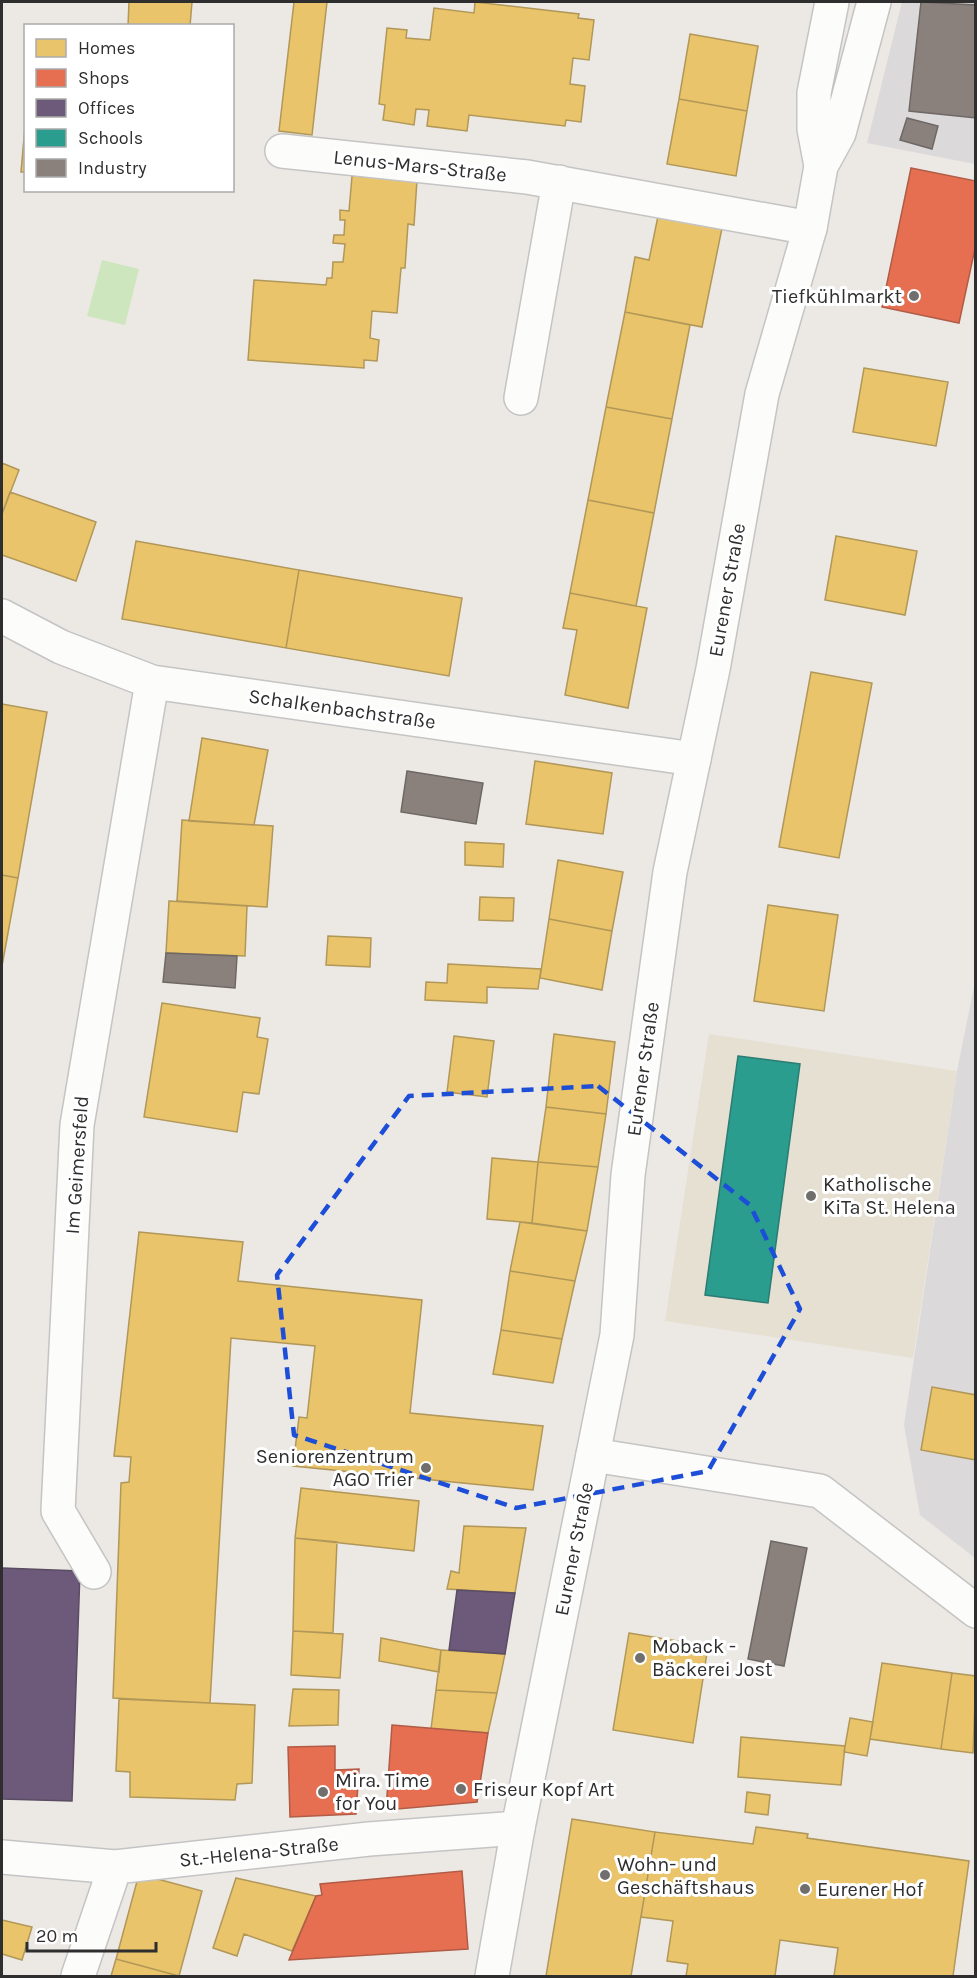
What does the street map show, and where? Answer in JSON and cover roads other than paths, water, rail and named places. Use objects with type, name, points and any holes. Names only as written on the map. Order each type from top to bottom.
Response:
[{"type":"street","name":"Eurener Straße","points":[[821,166],[814,129],[814,93],[832,2]]},
{"type":"street","name":"Eurener Straße","points":[[492,1977],[518,1828],[617,1335],[628,1175],[670,872],[713,669],[762,394],[810,228],[821,166],[839,133],[874,2]]},
{"type":"street","name":"Lenus-Mars-Straße","points":[[282,151],[559,182],[810,228]]},
{"type":"street","points":[[521,398],[559,182]]},
{"type":"street","name":"Schalkenbachstraße","points":[[2,616],[61,648],[152,682],[694,759]]},
{"type":"street","name":"Im Geimersfeld","points":[[94,1572],[58,1511],[76,1125],[152,682]]},
{"type":"street","points":[[593,1455],[820,1491],[975,1611]]},
{"type":"street","name":"St.-Helena-Straße","points":[[2,1857],[115,1867],[369,1839],[518,1828]]},
{"type":"street","points":[[78,1977],[115,1867]]},
{"type":"place","name":"Tiefkühlmarkt","points":[[914,296]]},
{"type":"place","name":"Katholische KiTa St. Helena","points":[[811,1196]]},
{"type":"place","name":"Seniorenzentrum AGO Trier","points":[[426,1468]]},
{"type":"place","name":"Moback - Bäckerei Jost","points":[[640,1658]]},
{"type":"place","name":"Friseur Kopf Art","points":[[461,1789]]},
{"type":"place","name":"Mira. Time for You","points":[[323,1792]]},
{"type":"place","name":"Wohn- und Geschäftshaus","points":[[605,1875]]},
{"type":"place","name":"Eurener Hof","points":[[805,1889]]}]
